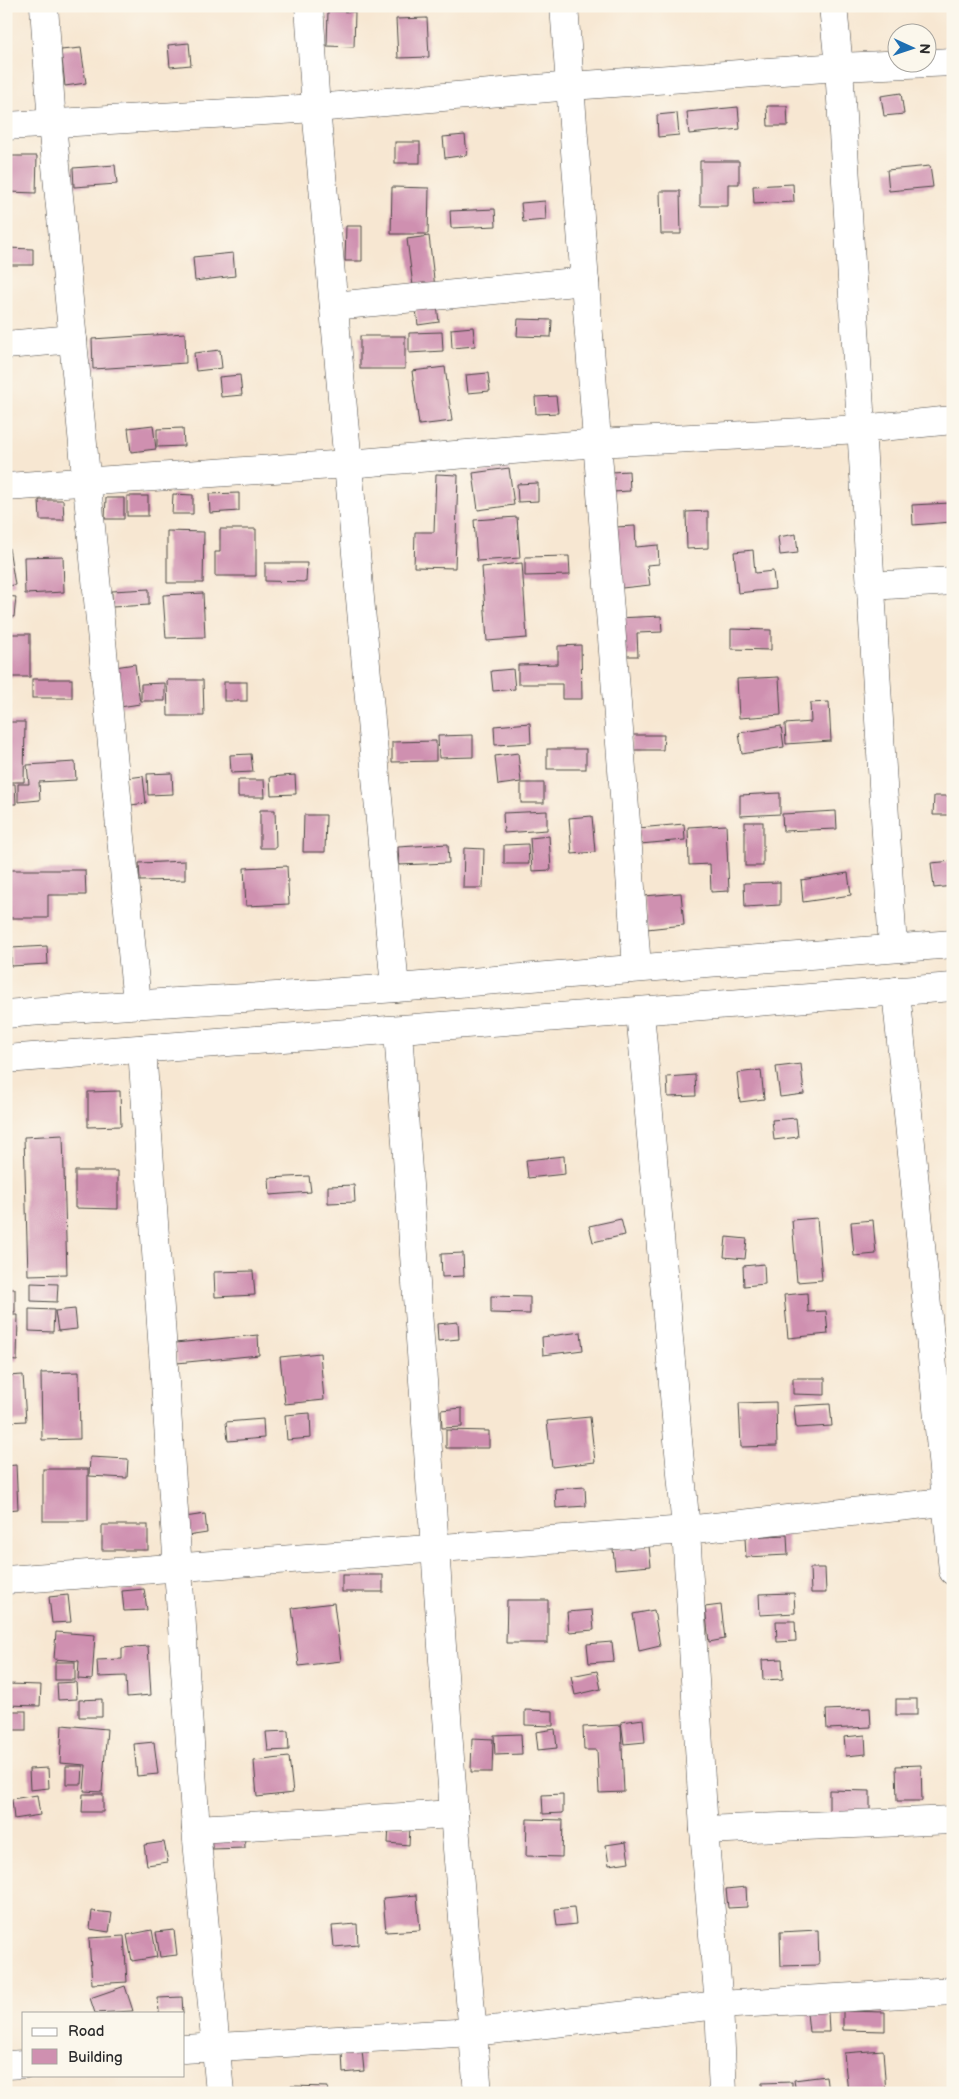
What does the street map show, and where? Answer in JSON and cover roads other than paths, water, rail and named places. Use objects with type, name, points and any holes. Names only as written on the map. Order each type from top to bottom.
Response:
[{"type":"street","points":[[44,6],[52,124],[137,1003]]},
{"type":"street","points":[[309,6],[316,108],[395,988]]},
{"type":"street","points":[[564,6],[637,967]]},
{"type":"street","points":[[833,6],[839,68],[893,948]]},
{"type":"street","points":[[6,126],[316,108],[571,86],[953,62]]},
{"type":"street","points":[[334,306],[585,281]]},
{"type":"street","points":[[6,345],[73,339]]},
{"type":"street","points":[[6,487],[348,464],[597,443],[860,429],[953,420]]},
{"type":"street","points":[[870,586],[953,581]]},
{"type":"street","points":[[6,1014],[137,1003],[395,988],[637,967],[953,944]]},
{"type":"street","points":[[6,1059],[398,1031],[953,987]]},
{"type":"street","points":[[896,992],[942,1341],[953,1571]]},
{"type":"street","points":[[640,1012],[686,1530],[704,1830],[724,2093]]},
{"type":"street","points":[[398,1031],[454,1814],[478,2093]]},
{"type":"street","points":[[142,1049],[196,1829],[220,2093]]},
{"type":"street","points":[[6,1580],[686,1530],[950,1502]]},
{"type":"street","points":[[196,1829],[454,1814]]},
{"type":"street","points":[[704,1830],[953,1820]]},
{"type":"street","points":[[185,2049],[473,2032],[718,2005],[953,1991]]},
{"type":"street","points":[[6,2065],[22,2064]]}]
